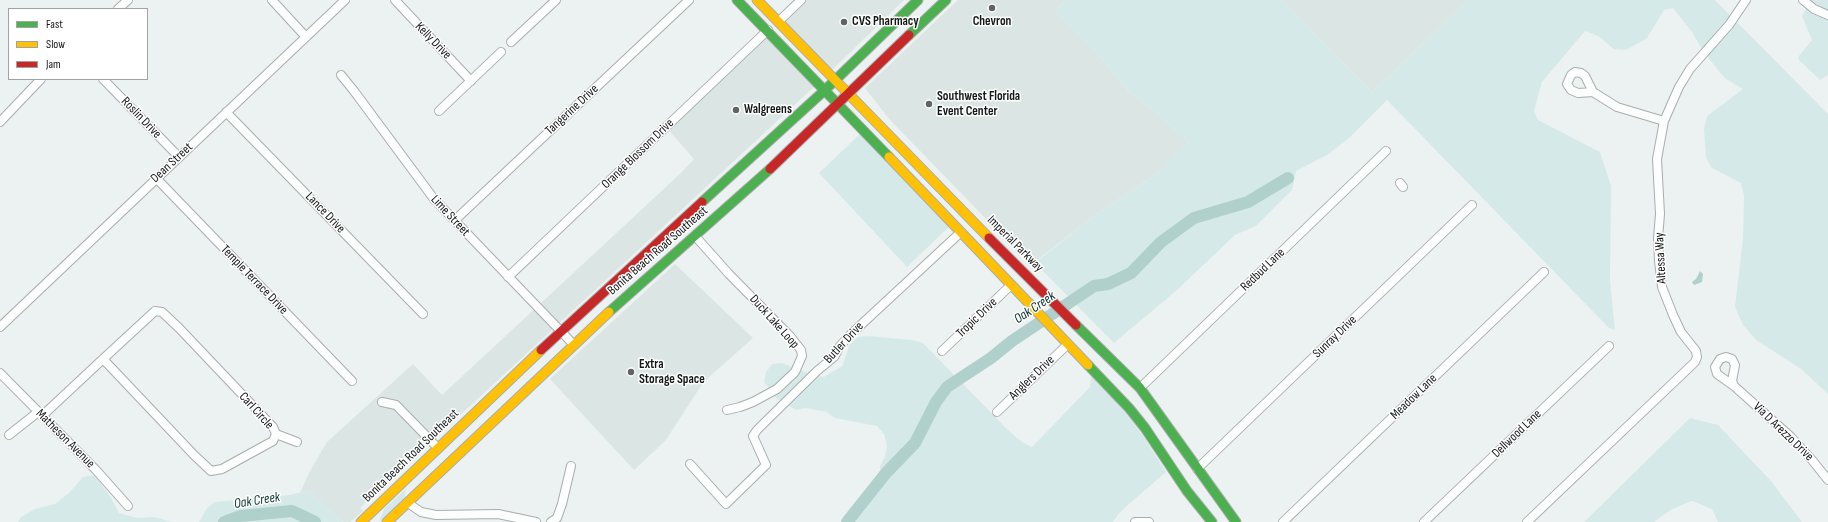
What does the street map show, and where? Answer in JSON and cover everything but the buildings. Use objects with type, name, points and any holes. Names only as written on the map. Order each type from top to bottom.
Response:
[{"type":"main road","points":[[737,0],[768,30],[1129,408],[1145,428],[1187,491],[1212,522]]},
{"type":"main road","name":"Imperial Parkway","points":[[758,0],[848,94],[1140,388],[1236,522]]},
{"type":"main road","name":"Bonita Beach Road Southeast","points":[[361,522],[561,331],[836,80],[918,0]]},
{"type":"main road","name":"Bonita Beach Road Southeast","points":[[387,522],[574,345],[748,190],[946,0]]},
{"type":"main road","points":[[695,236],[692,230],[697,218],[735,182],[743,166]]},
{"type":"main road","points":[[961,232],[966,228],[972,229],[992,239]]},
{"type":"main road","points":[[1011,285],[1021,269]]},
{"type":"main road","points":[[408,503],[408,492],[453,448],[461,427]]},
{"type":"main road","points":[[371,522],[377,507]]},
{"type":"street","points":[[119,8],[128,0]]},
{"type":"street","points":[[272,0],[306,37]]},
{"type":"street","name":"Dean Street","points":[[0,327],[344,0]]},
{"type":"street","name":"Kelly Drive","points":[[395,0],[471,81]]},
{"type":"street","points":[[511,42],[556,0]]},
{"type":"street","name":"Tangerine Drive","points":[[455,220],[689,0]]},
{"type":"street","points":[[778,22],[801,0]]},
{"type":"street","points":[[1739,0],[1739,9]]},
{"type":"street","name":"Altessa Way","points":[[1527,522],[1695,362],[1697,357],[1696,351],[1681,332],[1662,287],[1658,238],[1660,214],[1657,159],[1664,121],[1671,102],[1690,69],[1729,25],[1739,9],[1745,4],[1746,0]]},
{"type":"street","points":[[1803,0],[1814,9],[1828,15]]},
{"type":"street","name":"Orange Blossom Drive","points":[[508,277],[768,30]]},
{"type":"street","points":[[439,111],[501,52]]},
{"type":"street","name":"Lime Street","points":[[341,75],[427,191],[574,345]]},
{"type":"street","points":[[0,122],[40,80]]},
{"type":"street","name":"Roslin Drive","points":[[104,80],[178,157]]},
{"type":"street","points":[[1593,92],[1617,107],[1664,121]]},
{"type":"street","name":"Lance Drive","points":[[226,112],[423,314]]},
{"type":"street","name":"Redbud Lane","points":[[1140,388],[1386,151]]},
{"type":"street","name":"Temple Terrace Drive","points":[[156,178],[352,382]]},
{"type":"street","name":"Sunray Drive","points":[[1197,469],[1472,205]]},
{"type":"street","name":"Butler Drive","points":[[690,464],[726,504],[766,465],[753,436],[757,430],[811,376],[834,357],[840,346],[850,335],[961,232]]},
{"type":"street","name":"Duck Lake Loop","points":[[695,236],[729,274],[790,336],[801,350],[802,356],[795,372],[777,389],[753,402],[727,410]]},
{"type":"street","name":"Meadow Lane","points":[[1283,522],[1544,272]]},
{"type":"street","name":"Tropic Drive","points":[[942,351],[1011,285]]},
{"type":"street","name":"Carl Circle","points":[[9,435],[40,414],[103,359],[154,311],[162,312],[273,427],[276,434],[273,441],[222,469],[211,471],[103,359]]},
{"type":"street","name":"Anglers Drive","points":[[997,412],[1068,345]]},
{"type":"street","name":"Dellwood Lane","points":[[1424,522],[1609,346]]},
{"type":"street","name":"Matheson Avenue","points":[[0,373],[96,470],[128,506]]},
{"type":"street","name":"Via D Arezzo Drive","points":[[1734,386],[1798,444],[1828,480]]},
{"type":"street","points":[[382,402],[396,405],[438,448]]},
{"type":"street","points":[[276,434],[297,442]]},
{"type":"street","points":[[551,522],[557,518],[571,466]]},
{"type":"street","points":[[408,503],[421,512],[436,515],[498,514],[536,522]]},
{"type":"street","points":[[1135,522],[1149,522]]},
{"type":"shaded area","points":[[800,0],[904,0],[831,71],[780,19]]},
{"type":"shaded area","points":[[958,0],[1066,0],[1055,11],[1098,54],[1128,91],[1159,115],[1189,143],[1168,166],[1091,218],[1031,265],[890,120],[865,88]]},
{"type":"shaded area","points":[[1066,0],[1282,0],[1372,92],[1468,0],[1715,0],[1828,114],[1828,394],[1801,369],[1756,340],[1743,325],[1735,307],[1743,238],[1744,196],[1741,183],[1712,168],[1706,158],[1704,129],[1707,116],[1743,89],[1726,79],[1718,70],[1703,51],[1692,32],[1673,8],[1664,10],[1647,38],[1626,50],[1614,49],[1598,36],[1585,31],[1542,82],[1534,111],[1538,120],[1600,152],[1611,186],[1610,281],[1615,330],[1609,328],[1387,100],[1348,139],[1327,155],[1296,171],[1292,190],[1256,226],[1235,235],[1177,290],[1114,343],[1035,263],[1091,218],[1168,166],[1166,163],[1189,143],[1159,115],[1128,91],[1098,54],[1055,11]]},
{"type":"shaded area","points":[[1282,0],[1468,0],[1372,92]]},
{"type":"shaded area","points":[[1811,0],[1828,0],[1828,75],[1820,80],[1799,60],[1798,57],[1812,40],[1802,16]]},
{"type":"shaded area","points":[[765,33],[816,85],[360,508],[363,511],[350,522],[343,522],[309,491],[300,493],[310,471],[327,442],[413,364],[442,395],[681,173],[694,159],[665,126]]},
{"type":"shaded area","points":[[861,133],[950,226],[907,267],[819,173]]},
{"type":"shaded area","points":[[675,264],[753,338],[708,378],[699,389],[665,441],[634,470],[550,379]]},
{"type":"shaded area","points":[[868,336],[912,340],[923,343],[1007,429],[1022,442],[1032,447],[1090,387],[1091,376],[1117,402],[1144,437],[1166,472],[1120,512],[1113,522],[845,522],[877,486],[881,476],[880,466],[885,456],[887,446],[884,434],[877,426],[835,418],[826,412],[806,408],[796,410],[777,399],[764,382],[766,372],[772,364],[782,363],[814,375],[824,377],[842,366],[850,344],[858,337]]},
{"type":"shaded area","points":[[1690,418],[1718,425],[1771,481],[1802,522],[1718,522],[1712,509],[1692,501],[1672,509],[1654,522],[1584,522]]},
{"type":"shaded area","points":[[94,475],[110,496],[119,513],[137,518],[154,517],[172,522],[18,522],[21,517],[35,509],[55,504],[69,493],[83,477]]},
{"type":"shaded area","points":[[406,489],[404,499],[379,522],[384,509]]},
{"type":"shaded area","points":[[309,491],[343,522],[199,522],[207,508],[215,502],[236,500],[251,501],[256,499],[262,500]]},
{"type":"water","points":[[1700,271],[1703,274],[1702,282],[1694,285],[1692,282],[1696,279]]},
{"type":"waterway","name":"Oak Creek","points":[[847,522],[886,473],[915,443],[936,402],[947,387],[1094,286],[1108,284],[1131,273],[1161,242],[1194,218],[1248,202],[1288,178]]},
{"type":"waterway","name":"Oak Creek","points":[[224,522],[240,516],[292,511],[315,522]]},
{"type":"traffic: fast","points":[[737,0],[889,157]]},
{"type":"traffic: fast","points":[[702,202],[825,90],[918,0]]},
{"type":"traffic: fast","points":[[909,35],[946,0]]},
{"type":"traffic: fast","points":[[609,312],[770,169]]},
{"type":"traffic: fast","points":[[1076,325],[1140,388],[1236,522]]},
{"type":"traffic: fast","points":[[1088,365],[1129,408],[1145,428],[1187,491],[1212,522]]},
{"type":"traffic: slow","points":[[757,0],[989,238]]},
{"type":"traffic: slow","points":[[889,157],[1088,365]]},
{"type":"traffic: slow","points":[[387,522],[609,312]]},
{"type":"traffic: slow","points":[[361,522],[541,350]]},
{"type":"traffic: jam","points":[[770,169],[909,35]]},
{"type":"traffic: jam","points":[[541,350],[702,202]]},
{"type":"traffic: jam","points":[[989,238],[1076,325]]},
{"type":"place","name":"Chevron","points":[[992,8]]},
{"type":"place","name":"CVS Pharmacy","points":[[844,22]]},
{"type":"place","name":"Southwest Florida Event Center","points":[[929,104]]},
{"type":"place","name":"Walgreens","points":[[736,110]]},
{"type":"place","name":"Extra Storage Space","points":[[631,372]]}]
